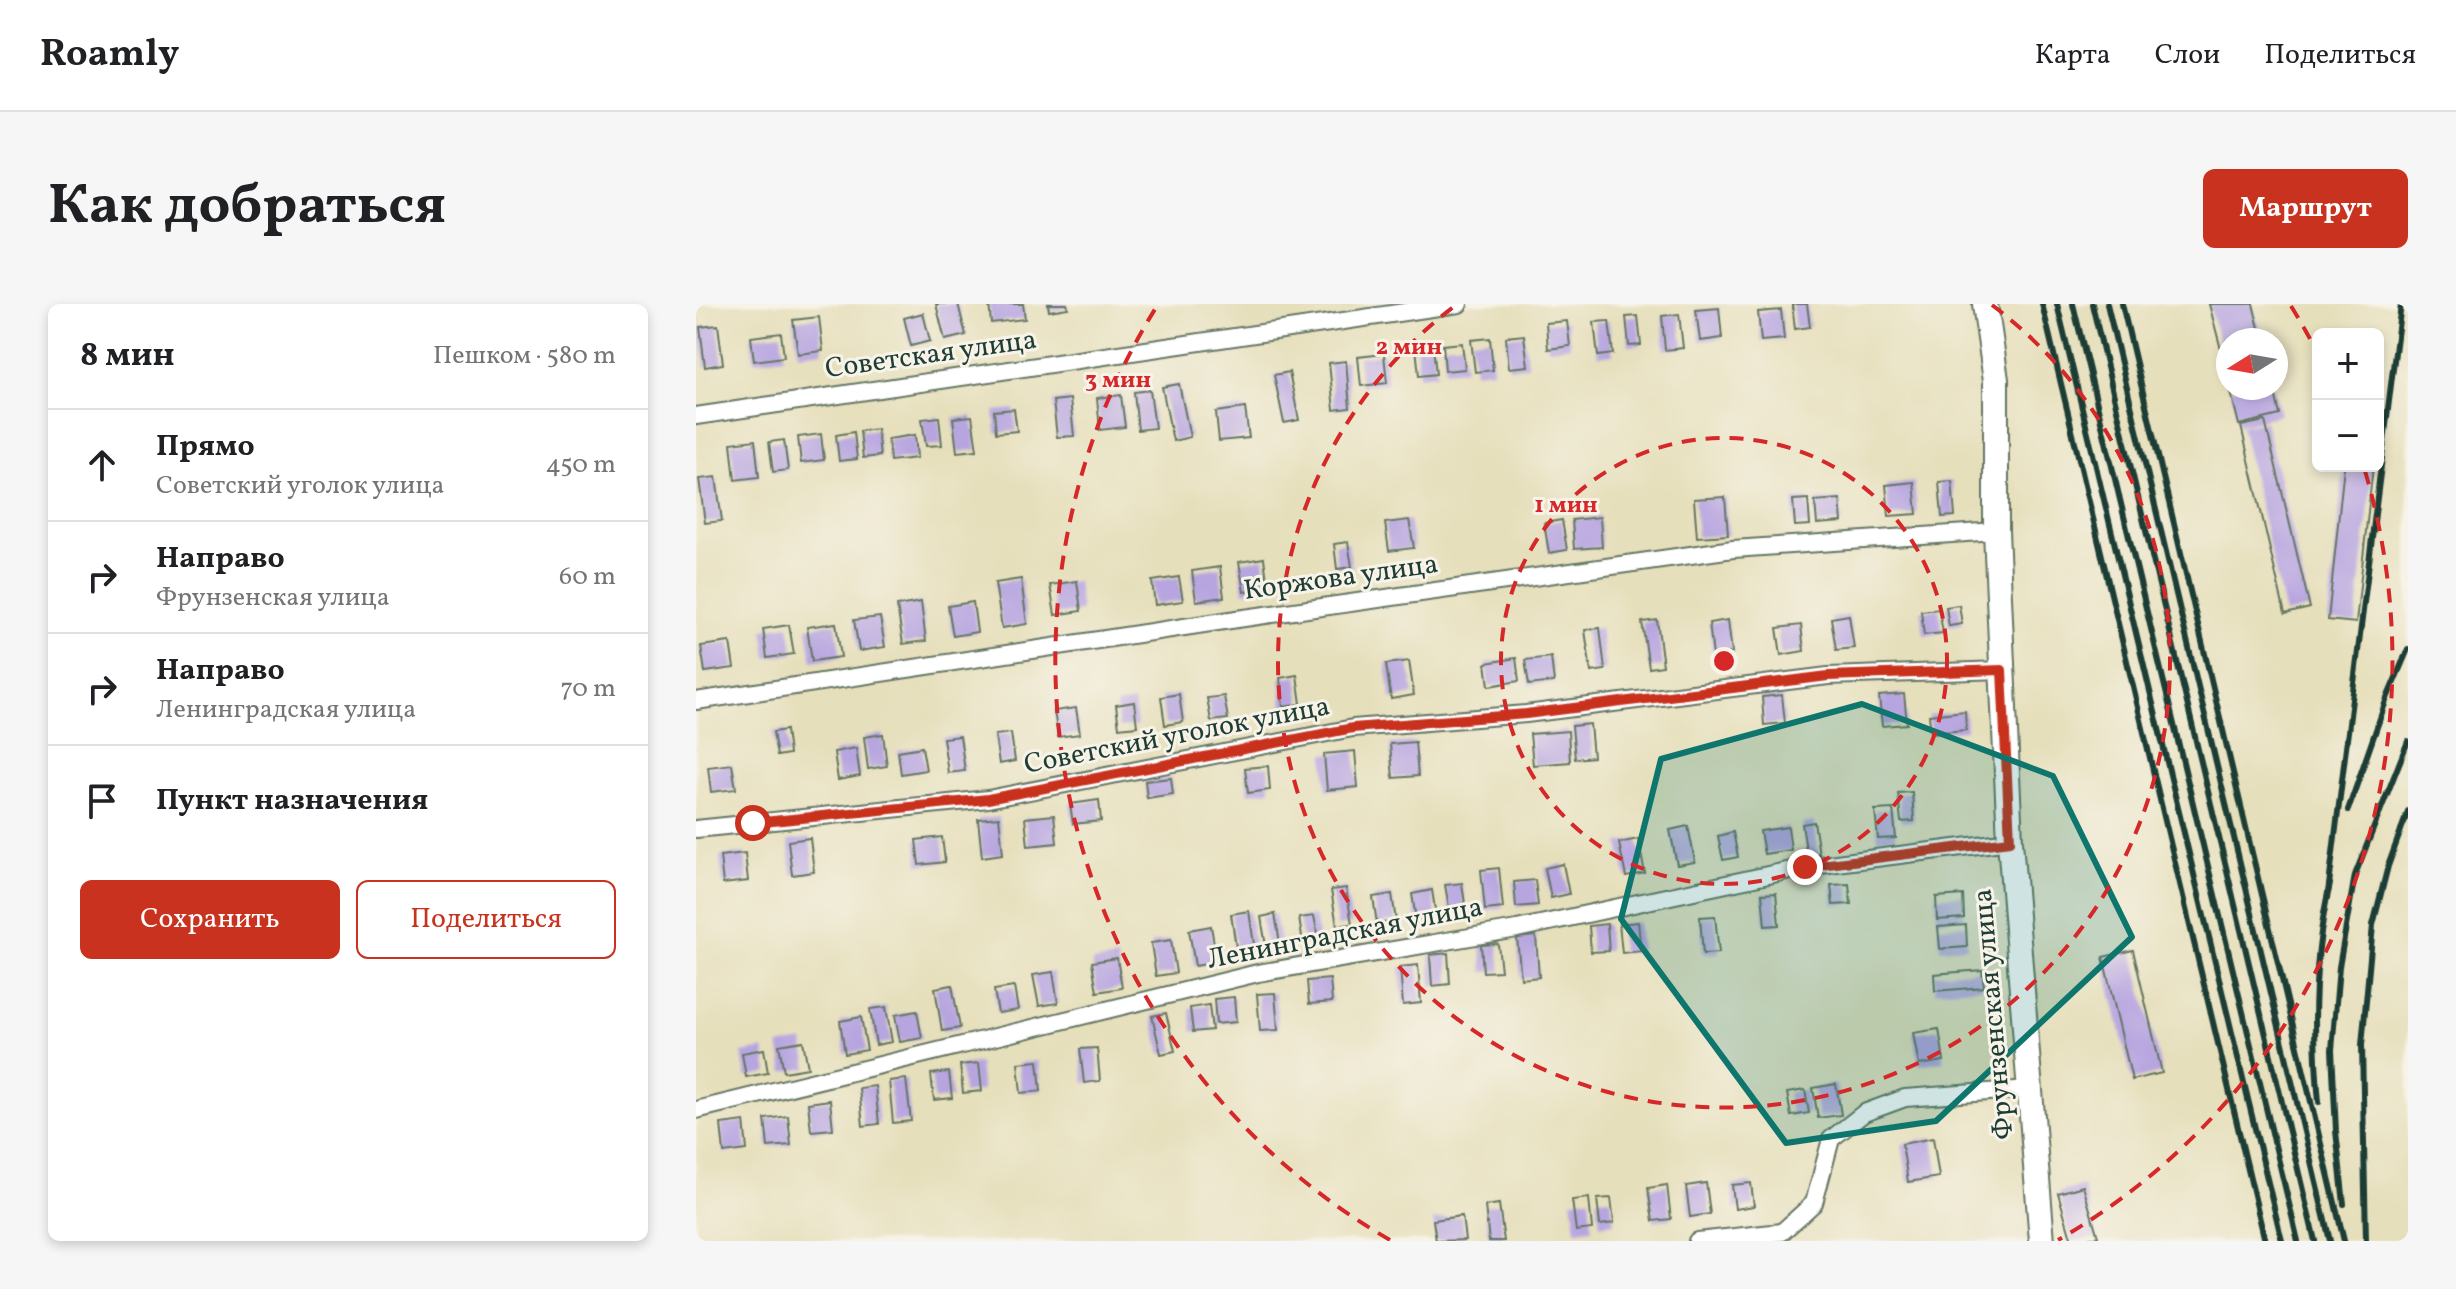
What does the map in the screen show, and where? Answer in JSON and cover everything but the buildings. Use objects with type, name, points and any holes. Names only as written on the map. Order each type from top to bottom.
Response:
[{"type":"street","name":"Советская улица","points":[[696,416],[1459,304]]},
{"type":"street","name":"Фрунзенская улица","points":[[1985,304],[1996,380],[1996,531],[2010,841],[2042,1241]]},
{"type":"street","name":"Коржова улица","points":[[696,701],[1237,619],[1717,551],[1996,531]]},
{"type":"street","name":"Советский уголок улица","points":[[696,829],[988,799],[1353,728],[1526,714],[1828,676],[2002,670]]},
{"type":"street","name":"Ленинградская улица","points":[[696,1110],[1258,973],[1517,929],[1805,867],[2010,841]]},
{"type":"street","points":[[1697,1241],[1782,1232],[1814,1203],[1831,1139],[1864,1113],[1905,1098],[2030,1089]]},
{"type":"highlighted area","points":[[1862,704],[2053,776],[2132,937],[1936,1121],[1786,1143],[1621,919],[1661,759]]},
{"type":"railway","points":[[2042,304],[2265,1241]]},
{"type":"railway","points":[[2057,304],[2282,1241]]},
{"type":"railway","points":[[2073,304],[2298,1241]]},
{"type":"railway","points":[[2092,304],[2315,1241]]},
{"type":"railway","points":[[2107,304],[2330,1241]]},
{"type":"railway","points":[[2122,304],[2344,1241]]},
{"type":"railway","points":[[2328,893],[2401,304]]},
{"type":"railway","points":[[2348,810],[2386,701],[2408,649]]},
{"type":"railway","points":[[2344,1204],[2332,1050],[2339,967],[2355,875],[2408,741]]},
{"type":"railway","points":[[2366,1241],[2362,1045],[2373,925],[2388,866],[2408,811]]},
{"type":"railway","points":[[2319,1102],[2315,1047],[2317,965],[2330,884]]},
{"type":"route","points":[[753,823],[988,799],[1353,728],[1526,714],[1828,676],[2002,670],[2010,841],[1805,867]]}]
